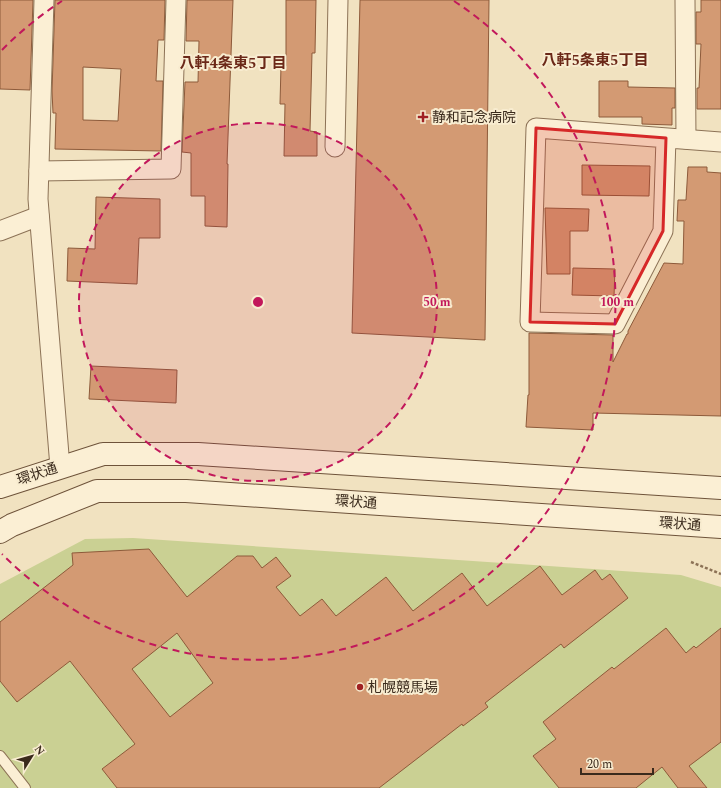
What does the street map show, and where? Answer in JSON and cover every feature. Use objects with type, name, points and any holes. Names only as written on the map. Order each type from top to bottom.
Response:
[{"type":"street","points":[[44,0],[38,199],[60,467]]},
{"type":"street","points":[[39,171],[171,169],[176,0]]},
{"type":"street","points":[[335,147],[338,0]]},
{"type":"street","points":[[685,0],[686,139]]},
{"type":"street","points":[[666,138],[663,231],[615,324],[530,322],[536,128],[721,142]]},
{"type":"street","points":[[0,231],[40,216]]},
{"type":"street","name":"環状通","points":[[0,487],[103,454],[198,454],[721,488]]},
{"type":"street","name":"環状通","points":[[0,532],[12,525],[97,491],[186,491],[721,527]]},
{"type":"lane","points":[[0,756],[25,788]]},
{"type":"path","points":[[690,562],[721,574]]},
{"type":"highlighted area","points":[[536,128],[666,138],[663,231],[615,324],[530,322]]},
{"type":"green space","name":"札幌競馬場","points":[[133,538],[681,575],[721,587],[721,788],[0,788],[0,584],[85,539]]},
{"type":"building","points":[[0,0],[33,0],[30,90],[0,89]]},
{"type":"building","points":[[55,0],[165,0],[164,40],[158,40],[156,81],[163,81],[161,151],[55,149],[56,113],[53,113],[52,91]],"holes":[[[83,67],[121,69],[118,121],[83,120]]]},
{"type":"building","points":[[187,0],[233,0],[227,164],[227,227],[205,226],[205,196],[191,196],[191,153],[182,152],[185,82],[198,82],[199,41],[186,41]]},
{"type":"building","points":[[286,0],[316,0],[315,53],[312,53],[310,131],[317,132],[317,156],[284,156],[285,104],[280,104],[281,66],[286,66]]},
{"type":"building","points":[[360,0],[489,0],[485,340],[352,333]]},
{"type":"building","points":[[701,0],[721,0],[721,109],[697,109],[697,88],[699,88],[701,44],[696,44],[696,12],[701,12]]},
{"type":"building","points":[[599,81],[628,81],[628,87],[675,88],[675,108],[672,108],[672,125],[642,124],[642,117],[599,117]]},
{"type":"building","points":[[582,165],[650,166],[649,196],[582,195]]},
{"type":"building","points":[[688,167],[707,167],[707,172],[721,173],[721,416],[593,413],[593,430],[526,427],[529,395],[529,333],[613,335],[613,362],[664,263],[683,264],[684,221],[677,221],[678,200],[686,200]]},
{"type":"building","points":[[96,197],[160,199],[160,238],[139,238],[137,284],[67,281],[68,248],[95,249]]},
{"type":"building","points":[[545,208],[589,209],[588,231],[570,231],[570,274],[547,274]]},
{"type":"building","points":[[573,268],[615,269],[614,296],[572,295]]},
{"type":"building","points":[[91,366],[177,370],[176,403],[89,399]]},
{"type":"building","points":[[149,549],[187,597],[237,556],[253,556],[262,568],[276,557],[291,576],[276,587],[300,616],[322,599],[336,616],[386,577],[413,611],[462,573],[487,606],[540,566],[562,595],[595,570],[602,580],[610,574],[628,598],[564,648],[561,644],[485,703],[488,707],[463,726],[462,724],[379,788],[117,788],[102,769],[135,744],[70,661],[17,702],[0,681],[0,622],[73,565],[72,553]],"holes":[[[177,633],[213,683],[170,717],[132,669]]]},
{"type":"building","points":[[666,628],[686,653],[694,646],[696,648],[721,628],[721,742],[689,766],[707,788],[678,788],[662,767],[636,788],[559,788],[533,756],[556,739],[543,722],[612,667],[614,669]]},
{"type":"place","name":"静和記念病院","points":[[423,117]]},
{"type":"place","name":"札幌競馬場","points":[[360,687]]},
{"type":"district","name":"八軒5条東5丁目","points":[[595,60]]},
{"type":"district","name":"八軒4条東5丁目","points":[[233,63]]}]
